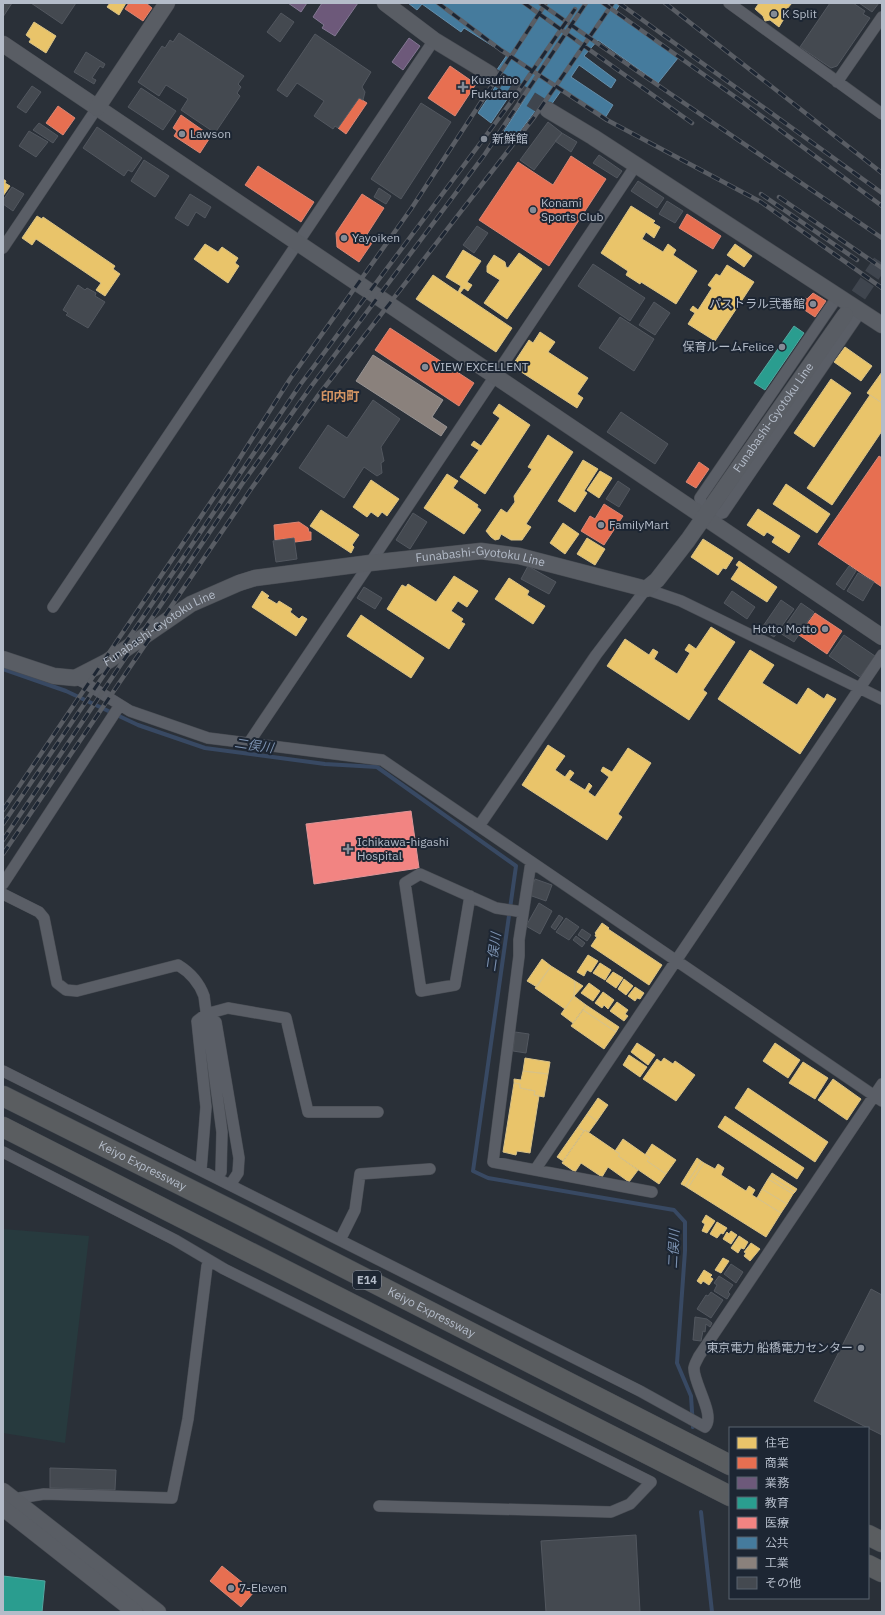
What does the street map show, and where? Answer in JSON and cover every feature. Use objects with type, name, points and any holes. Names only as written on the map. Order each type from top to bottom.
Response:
[{"type":"highway","name":"Keiyo Expressway","points":[[3,1096],[243,1216],[729,1464]]},
{"type":"highway","name":"E14","points":[[3,1127],[729,1495]]},
{"type":"highway","points":[[869,1536],[882,1542]]},
{"type":"highway","points":[[869,1566],[882,1572]]},
{"type":"street","points":[[3,248],[168,3]]},
{"type":"street","points":[[384,3],[434,40],[490,74]]},
{"type":"street","points":[[729,3],[743,7],[837,82],[882,114]]},
{"type":"street","points":[[837,82],[882,17]]},
{"type":"street","points":[[53,607],[434,40]]},
{"type":"street","points":[[3,44],[297,244],[882,637]]},
{"type":"street","points":[[548,110],[636,165],[882,325]]},
{"type":"street","points":[[248,744],[636,165]]},
{"type":"street","points":[[705,517],[700,498],[838,296]]},
{"type":"street","points":[[705,517],[723,513],[861,311]]},
{"type":"street","name":"Funabashi-Gyotoku Line","points":[[75,678],[108,661],[192,604],[239,583],[270,576],[446,554],[492,552],[519,556],[646,589],[657,580],[705,517],[845,315]]},
{"type":"street","points":[[479,826],[596,655],[646,589],[682,601],[882,699]]},
{"type":"street","points":[[535,1170],[882,655]]},
{"type":"street","points":[[3,658],[54,676],[75,678],[130,711],[208,738],[382,760],[878,1098]]},
{"type":"street","points":[[3,884],[120,705]]},
{"type":"street","points":[[531,862],[519,940],[519,956],[492,1162],[652,1192]]},
{"type":"street","points":[[470,896],[455,985],[421,991],[405,883],[420,874],[470,896],[496,908],[523,912]]},
{"type":"street","points":[[3,894],[39,912],[44,918],[57,983],[66,990],[77,991],[178,965],[189,972],[201,987],[204,996],[222,1132],[221,1172]]},
{"type":"street","points":[[200,1170],[206,1107],[198,1021],[206,1014],[228,1008],[286,1018],[308,1112],[378,1112]]},
{"type":"street","points":[[206,1014],[216,1022],[239,1158],[238,1173],[230,1185]]},
{"type":"street","points":[[3,1071],[640,1391],[705,1427],[708,1421],[703,1396],[695,1376],[694,1368],[699,1356],[878,1098],[882,1084]]},
{"type":"street","points":[[3,1152],[168,1236],[224,1269],[651,1482],[630,1504],[611,1512],[379,1506]]},
{"type":"street","points":[[340,1240],[355,1210],[360,1174],[430,1169]]},
{"type":"street","points":[[6,1502],[44,1494],[172,1498],[188,1419],[207,1266]]},
{"type":"street","points":[[6,1502],[135,1612]]},
{"type":"street","points":[[6,1502],[158,1612]]},
{"type":"green space","points":[[3,1229],[89,1236],[65,1443],[3,1433]]},
{"type":"building: 住宅","points":[[110,3],[126,3],[119,15],[107,7]]},
{"type":"building: 住宅","name":"K Split","points":[[759,3],[792,3],[786,10],[788,12],[779,27],[770,20],[765,21],[763,16],[755,9]]},
{"type":"building: 住宅","points":[[34,22],[56,36],[46,53],[29,42],[31,39],[26,35]]},
{"type":"building: 住宅","points":[[3,179],[6,181],[5,183],[10,186],[3,196]]},
{"type":"building: 住宅","points":[[631,206],[655,221],[653,223],[660,227],[654,238],[646,232],[642,239],[663,252],[668,244],[676,250],[673,255],[697,271],[676,304],[641,282],[640,284],[626,275],[628,271],[601,253]]},
{"type":"building: 住宅","points":[[37,216],[42,219],[43,217],[115,266],[113,269],[120,274],[105,296],[96,290],[101,283],[36,239],[32,245],[22,238]]},
{"type":"building: 住宅","points":[[205,244],[218,252],[222,247],[238,258],[235,263],[239,266],[228,283],[194,259]]},
{"type":"building: 住宅","points":[[735,244],[752,256],[744,267],[727,255]]},
{"type":"building: 住宅","points":[[463,250],[481,261],[467,282],[472,285],[468,291],[464,288],[460,293],[512,328],[496,352],[416,299],[433,275],[458,292],[461,286],[446,277]]},
{"type":"building: 住宅","points":[[519,253],[542,269],[507,319],[484,303],[500,280],[487,272],[487,266],[494,255],[505,262],[506,267],[508,268]]},
{"type":"building: 住宅","points":[[727,265],[754,282],[715,341],[688,324],[695,313],[690,310],[693,306],[698,310],[712,288],[708,285],[716,274],[720,276]]},
{"type":"building: 住宅","points":[[540,332],[555,342],[548,352],[588,378],[577,394],[583,398],[577,408],[512,366],[529,340],[533,343]]},
{"type":"building: 住宅","points":[[845,347],[872,366],[861,381],[834,362]]},
{"type":"building: 住宅","points":[[882,372],[882,403],[867,393]]},
{"type":"building: 住宅","points":[[831,379],[851,393],[814,447],[794,433]]},
{"type":"building: 住宅","points":[[870,395],[882,403],[882,431],[832,505],[807,488]]},
{"type":"building: 住宅","points":[[499,404],[530,425],[485,494],[460,477],[479,450],[471,445],[474,441],[481,446],[500,418],[493,413]]},
{"type":"building: 住宅","points":[[548,435],[573,452],[526,524],[531,527],[522,540],[511,540],[501,534],[499,539],[495,540],[486,531],[501,509],[507,513],[515,502],[514,496],[532,469],[528,467]]},
{"type":"building: 住宅","points":[[583,460],[598,469],[584,491],[587,493],[575,512],[558,501]]},
{"type":"building: 住宅","points":[[600,471],[612,478],[599,498],[587,490]]},
{"type":"building: 住宅","points":[[447,474],[458,481],[453,488],[478,505],[477,507],[481,510],[464,534],[424,508]]},
{"type":"building: 住宅","points":[[371,480],[399,499],[387,516],[382,512],[378,517],[371,512],[367,517],[353,507]]},
{"type":"building: 住宅","points":[[786,484],[830,514],[817,533],[773,504]]},
{"type":"building: 住宅","points":[[758,509],[800,536],[789,553],[772,542],[775,537],[767,532],[764,536],[747,525]]},
{"type":"building: 住宅","points":[[321,510],[359,535],[352,545],[354,547],[351,553],[310,526]]},
{"type":"building: 住宅","points":[[563,523],[579,534],[565,554],[550,543]]},
{"type":"building: 住宅","points":[[587,538],[605,549],[595,565],[577,554]]},
{"type":"building: 住宅","points":[[703,539],[733,558],[726,569],[723,568],[718,575],[691,557]]},
{"type":"building: 住宅","points":[[739,561],[777,587],[767,602],[731,579],[739,567],[736,565]]},
{"type":"building: 住宅","points":[[454,576],[478,591],[467,607],[458,601],[451,611],[463,619],[461,622],[465,624],[449,649],[387,609],[402,585],[406,587],[408,584],[436,602]]},
{"type":"building: 住宅","points":[[509,578],[529,591],[527,595],[545,606],[533,624],[495,599]]},
{"type":"building: 住宅","points":[[262,591],[269,596],[267,598],[277,604],[279,601],[292,609],[290,612],[299,619],[302,616],[307,619],[296,636],[252,607]]},
{"type":"building: 住宅","points":[[361,615],[424,658],[411,678],[347,636]]},
{"type":"building: 住宅","points":[[711,627],[735,642],[703,690],[707,693],[689,720],[607,666],[625,639],[649,655],[653,649],[658,652],[654,659],[677,674],[690,653],[685,650],[689,644],[696,649]]},
{"type":"building: 住宅","points":[[750,650],[774,665],[762,683],[797,705],[808,688],[824,699],[827,694],[836,699],[800,754],[718,699]]},
{"type":"building: 住宅","points":[[548,745],[565,756],[555,770],[565,777],[570,770],[574,773],[569,780],[585,790],[589,783],[592,786],[588,792],[595,797],[609,777],[601,771],[603,767],[612,772],[628,748],[651,763],[618,814],[622,817],[607,840],[522,785]]},
{"type":"building: 住宅","points":[[602,923],[609,928],[608,929],[662,965],[649,985],[591,946],[597,937],[595,936],[595,933]]},
{"type":"building: 住宅","points":[[588,955],[598,961],[591,972],[587,970],[584,976],[577,972]]},
{"type":"building: 住宅","points":[[542,959],[551,966],[537,987],[527,981]]},
{"type":"building: 住宅","points":[[600,963],[611,970],[605,980],[593,973]]},
{"type":"building: 住宅","points":[[551,966],[575,981],[574,996],[565,1009],[535,988]]},
{"type":"building: 住宅","points":[[613,972],[623,978],[616,988],[606,981]]},
{"type":"building: 住宅","points":[[624,979],[633,986],[626,995],[618,989]]},
{"type":"building: 住宅","points":[[575,981],[583,986],[574,996]]},
{"type":"building: 住宅","points":[[589,983],[600,991],[593,1001],[581,993]]},
{"type":"building: 住宅","points":[[635,987],[644,993],[640,999],[637,998],[635,1001],[628,996]]},
{"type":"building: 住宅","points":[[603,992],[614,1000],[608,1009],[604,1005],[602,1008],[595,1003]]},
{"type":"building: 住宅","points":[[574,996],[586,1005],[573,1023],[561,1014]]},
{"type":"building: 住宅","points":[[617,1002],[628,1010],[625,1014],[628,1016],[624,1021],[610,1011]]},
{"type":"building: 住宅","points":[[586,1005],[619,1027],[616,1032],[583,1010]]},
{"type":"building: 住宅","points":[[583,1010],[616,1032],[604,1049],[571,1026]]},
{"type":"building: 住宅","points":[[637,1043],[655,1055],[648,1065],[631,1052]]},
{"type":"building: 住宅","points":[[775,1043],[800,1060],[788,1078],[763,1061]]},
{"type":"building: 住宅","points":[[629,1055],[647,1067],[640,1077],[623,1065]]},
{"type":"building: 住宅","points":[[525,1058],[550,1062],[548,1074],[523,1071]]},
{"type":"building: 住宅","points":[[664,1058],[673,1064],[675,1061],[695,1075],[676,1101],[643,1079],[657,1059],[661,1062]]},
{"type":"building: 住宅","points":[[803,1062],[828,1078],[815,1099],[789,1083]]},
{"type":"building: 住宅","points":[[523,1071],[548,1074],[544,1097],[534,1095],[535,1091],[520,1088],[520,1084],[514,1083],[514,1079],[521,1080]]},
{"type":"building: 住宅","points":[[833,1079],[861,1099],[847,1120],[818,1100]]},
{"type":"building: 住宅","points":[[514,1083],[520,1084],[520,1088],[535,1091],[534,1095],[539,1096],[530,1153],[517,1151],[516,1155],[503,1152]]},
{"type":"building: 住宅","points":[[748,1088],[828,1142],[815,1162],[735,1108]]},
{"type":"building: 住宅","points":[[598,1098],[608,1105],[597,1121],[587,1114]]},
{"type":"building: 住宅","points":[[587,1114],[597,1121],[589,1132],[578,1127]]},
{"type":"building: 住宅","points":[[725,1116],[804,1168],[797,1179],[718,1127]]},
{"type":"building: 住宅","points":[[578,1127],[584,1131],[563,1161],[557,1157]]},
{"type":"building: 住宅","points":[[585,1130],[620,1154],[618,1156],[638,1170],[629,1182],[608,1167],[602,1177],[581,1163],[575,1172],[562,1163]]},
{"type":"building: 住宅","points":[[623,1139],[650,1158],[647,1161],[666,1174],[659,1184],[618,1156],[620,1154],[615,1151]]},
{"type":"building: 住宅","points":[[652,1144],[676,1160],[666,1174],[647,1161],[650,1158],[645,1155]]},
{"type":"building: 住宅","points":[[697,1158],[701,1161],[685,1186],[681,1184]]},
{"type":"building: 住宅","points":[[701,1161],[704,1163],[688,1188],[685,1186]]},
{"type":"building: 住宅","points":[[704,1163],[715,1169],[718,1164],[724,1168],[721,1175],[746,1191],[749,1186],[755,1190],[752,1195],[781,1213],[766,1237],[688,1188]]},
{"type":"building: 住宅","points":[[772,1173],[797,1189],[795,1192],[770,1176]]},
{"type":"building: 住宅","points":[[770,1176],[795,1192],[793,1194],[768,1179]]},
{"type":"building: 住宅","points":[[768,1179],[793,1194],[787,1204],[762,1189]]},
{"type":"building: 住宅","points":[[762,1189],[787,1204],[781,1213],[757,1198]]},
{"type":"building: 住宅","points":[[706,1215],[715,1221],[707,1233],[702,1231],[705,1224],[702,1222]]},
{"type":"building: 住宅","points":[[717,1222],[727,1228],[723,1234],[721,1233],[717,1238],[710,1234]]},
{"type":"building: 住宅","points":[[731,1231],[737,1235],[731,1244],[723,1239],[727,1232],[729,1234]]},
{"type":"building: 住宅","points":[[739,1236],[748,1242],[744,1249],[741,1248],[738,1253],[731,1248]]},
{"type":"building: 住宅","points":[[751,1243],[760,1249],[750,1261],[744,1256],[746,1253],[744,1252]]},
{"type":"building: 住宅","points":[[723,1258],[729,1261],[721,1273],[715,1270]]},
{"type":"building: 住宅","points":[[704,1270],[712,1275],[710,1277],[713,1279],[709,1285],[703,1281],[701,1284],[697,1281]]},
{"type":"building: 商業","points":[[129,3],[146,3],[152,8],[143,21],[125,9]]},
{"type":"building: 商業","points":[[450,66],[476,84],[455,116],[428,98]]},
{"type":"building: 商業","points":[[359,98],[367,103],[346,134],[338,128]]},
{"type":"building: 商業","points":[[58,106],[75,118],[63,135],[46,123]]},
{"type":"building: 商業","points":[[181,115],[211,136],[200,153],[174,136],[177,131],[173,128]]},
{"type":"building: 商業","points":[[571,156],[606,179],[549,266],[479,220],[518,162],[553,185]]},
{"type":"building: 商業","points":[[258,166],[314,202],[301,222],[245,185]]},
{"type":"building: 商業","points":[[362,194],[384,208],[364,239],[372,243],[359,262],[337,247],[336,233]]},
{"type":"building: 商業","points":[[687,214],[721,236],[713,249],[679,228]]},
{"type":"building: 商業","name":"パストラル弐番館","points":[[813,293],[826,301],[815,317],[800,307],[805,298],[807,299]]},
{"type":"building: 商業","name":"VIEW EXCELLENT","points":[[390,328],[474,383],[459,406],[375,350]]},
{"type":"building: 商業","points":[[879,456],[882,458],[882,587],[818,544]]},
{"type":"building: 商業","points":[[699,462],[709,469],[696,488],[686,482]]},
{"type":"building: 商業","name":"FamilyMart","points":[[604,504],[623,516],[604,545],[581,531],[590,516],[595,519]]},
{"type":"building: 商業","points":[[299,522],[308,528],[309,532],[311,532],[311,540],[295,542],[294,538],[275,540],[274,525]]},
{"type":"building: 商業","points":[[815,613],[842,631],[827,654],[799,635]]},
{"type":"building: 商業","points":[[222,1566],[254,1592],[241,1607],[210,1581]]},
{"type":"building: 業務","points":[[288,3],[307,3],[301,12]]},
{"type":"building: 業務","points":[[322,3],[358,3],[335,36],[322,28],[324,25],[313,17]]},
{"type":"building: 業務","points":[[409,38],[420,46],[403,70],[392,62]]},
{"type":"building: 教育","points":[[794,326],[804,333],[765,390],[754,383]]},
{"type":"building: 教育","points":[[3,1576],[45,1581],[42,1612],[3,1612]]},
{"type":"building: 医療","points":[[411,811],[419,868],[314,884],[306,824]]},
{"type":"building: 公共","points":[[408,3],[621,3],[614,13],[678,58],[658,83],[598,40],[584,56],[616,80],[611,88],[579,65],[571,77],[613,105],[605,118],[561,91],[546,112],[538,107],[515,138],[504,131],[526,97],[514,89],[491,123],[478,113],[501,78],[494,74],[507,55],[464,28],[461,32],[422,4],[417,10]]},
{"type":"building: 工業","points":[[373,355],[443,400],[432,417],[447,427],[441,436],[356,381]]},
{"type":"building: その他","points":[[3,3],[12,3],[3,17]]},
{"type":"building: その他","points":[[31,3],[76,3],[62,24]]},
{"type":"building: その他","points":[[830,3],[853,3],[865,11],[863,14],[870,18],[837,66],[831,68],[800,47]]},
{"type":"building: その他","points":[[859,3],[879,3],[872,12]]},
{"type":"building: その他","points":[[281,13],[294,22],[280,42],[267,32]]},
{"type":"building: その他","points":[[179,33],[244,76],[238,84],[241,87],[237,93],[240,96],[215,133],[181,110],[188,99],[166,85],[159,96],[138,82],[162,46],[165,48],[170,40],[173,42]]},
{"type":"building: その他","points":[[315,34],[371,72],[362,87],[365,92],[363,100],[359,98],[338,128],[335,126],[333,129],[314,116],[324,101],[297,83],[287,97],[277,90]]},
{"type":"building: その他","points":[[86,52],[105,64],[103,68],[100,66],[92,78],[96,80],[94,84],[74,72]]},
{"type":"building: その他","points":[[32,86],[41,92],[26,113],[17,107]]},
{"type":"building: その他","points":[[141,88],[176,111],[163,130],[128,107]]},
{"type":"building: その他","points":[[421,103],[451,122],[401,199],[371,179]]},
{"type":"building: その他","points":[[548,122],[562,133],[534,170],[520,160]]},
{"type":"building: その他","points":[[39,123],[58,136],[53,143],[33,130]]},
{"type":"building: その他","points":[[97,127],[142,158],[132,172],[128,170],[124,176],[83,148]]},
{"type":"building: その他","points":[[29,131],[48,142],[36,157],[19,146]]},
{"type":"building: その他","points":[[562,133],[577,142],[571,152],[555,141]]},
{"type":"building: その他","points":[[599,155],[622,171],[617,178],[593,163]]},
{"type":"building: その他","points":[[144,160],[169,176],[155,197],[131,181]]},
{"type":"building: その他","points":[[638,181],[664,198],[657,208],[631,191]]},
{"type":"building: その他","points":[[12,187],[24,194],[13,211],[3,204],[3,200]]},
{"type":"building: その他","points":[[379,188],[391,196],[386,204],[374,197]]},
{"type":"building: その他","points":[[190,194],[211,207],[205,218],[196,212],[188,226],[175,218]]},
{"type":"building: その他","points":[[667,201],[683,211],[675,223],[659,214]]},
{"type":"building: その他","points":[[477,226],[488,233],[474,253],[463,245]]},
{"type":"building: その他","points":[[593,264],[645,298],[630,321],[578,286]]},
{"type":"building: その他","points":[[78,285],[85,290],[87,288],[96,293],[95,296],[105,302],[88,328],[66,315],[68,313],[63,310]]},
{"type":"building: その他","points":[[654,302],[670,313],[655,335],[639,325]]},
{"type":"building: その他","points":[[620,317],[654,339],[634,371],[599,348]]},
{"type":"building: その他","points":[[373,400],[400,419],[381,447],[384,461],[381,463],[382,473],[377,476],[364,467],[344,498],[299,468],[328,425],[347,438]]},
{"type":"building: その他","points":[[621,412],[668,444],[655,464],[607,432]]},
{"type":"building: その他","points":[[618,481],[630,489],[619,507],[606,499]]},
{"type":"building: その他","points":[[413,513],[427,522],[410,549],[396,540]]},
{"type":"building: その他","points":[[294,538],[297,559],[276,562],[273,541]]},
{"type":"building: その他","points":[[528,566],[556,582],[549,594],[521,579]]},
{"type":"building: その他","points":[[849,566],[856,571],[844,590],[836,584]]},
{"type":"building: その他","points":[[858,573],[874,582],[863,601],[847,591]]},
{"type":"building: その他","points":[[364,587],[382,598],[375,609],[357,598]]},
{"type":"building: その他","points":[[732,591],[755,607],[747,619],[724,603]]},
{"type":"building: その他","points":[[781,600],[794,609],[774,637],[761,629]]},
{"type":"building: その他","points":[[801,603],[814,612],[794,642],[780,633]]},
{"type":"building: その他","points":[[844,635],[875,656],[860,677],[829,656]]},
{"type":"building: その他","points":[[535,879],[552,885],[546,901],[529,895]]},
{"type":"building: その他","points":[[539,903],[552,911],[540,934],[526,926]]},
{"type":"building: その他","points":[[559,915],[563,918],[555,930],[551,927]]},
{"type":"building: その他","points":[[566,918],[579,927],[569,940],[556,932]]},
{"type":"building: その他","points":[[582,929],[591,935],[587,941],[578,935]]},
{"type":"building: その他","points":[[576,936],[585,943],[582,947],[573,940]]},
{"type":"building: その他","points":[[515,1032],[529,1034],[526,1053],[513,1051]]},
{"type":"building: その他","points":[[731,1264],[743,1272],[736,1283],[724,1274]]},
{"type":"building: その他","points":[[719,1276],[733,1285],[728,1292],[730,1294],[727,1299],[714,1291],[717,1285],[714,1283]]},
{"type":"building: その他","name":"東京電力 船橋電力センター","points":[[871,1289],[882,1295],[882,1435],[869,1428],[869,1427],[866,1427],[814,1401]]},
{"type":"building: その他","points":[[711,1292],[723,1300],[711,1318],[697,1309],[706,1295],[708,1296]]},
{"type":"building: その他","points":[[695,1317],[707,1319],[712,1323],[710,1327],[706,1324],[705,1332],[703,1331],[701,1341],[693,1340]]},
{"type":"building: その他","points":[[50,1468],[116,1470],[115,1490],[50,1488]]},
{"type":"building: その他","points":[[636,1535],[640,1612],[546,1612],[541,1541]]},
{"type":"waterway","name":"二俣川","points":[[3,669],[66,691],[138,725],[205,748],[325,764],[377,767],[516,866],[473,1171],[488,1178],[674,1210],[685,1222],[685,1251],[677,1363],[691,1396],[693,1427]]},
{"type":"waterway","points":[[701,1512],[712,1612]]},
{"type":"tunnel","points":[[490,74],[548,110]]},
{"type":"tunnel","points":[[845,315],[882,260]]},
{"type":"railway","points":[[438,3],[501,50],[607,120],[761,202],[882,288]]},
{"type":"railway","points":[[524,3],[692,123]]},
{"type":"railway","points":[[3,810],[229,475],[290,379],[411,209],[546,3]]},
{"type":"railway","points":[[3,840],[242,484],[310,388],[485,154],[586,3]]},
{"type":"railway","points":[[603,3],[741,101],[882,206]]},
{"type":"railway","points":[[3,854],[251,489],[317,397],[535,116],[613,3]]},
{"type":"railway","points":[[619,3],[882,193]]},
{"type":"railway","points":[[665,3],[882,173]]},
{"type":"railway","points":[[541,4],[882,238]]},
{"type":"railway","points":[[3,824],[300,385],[511,102],[575,9]]},
{"type":"railway","points":[[761,194],[857,260]]},
{"type":"railway","points":[[779,197],[882,268]]},
{"type":"place","name":"K Split","points":[[774,14]]},
{"type":"place","name":"Kusurino Fukutaro","points":[[463,87]]},
{"type":"place","name":"Lawson","points":[[182,134]]},
{"type":"place","name":"新鮮館","points":[[484,139]]},
{"type":"place","name":"Konami Sports Club","points":[[533,210]]},
{"type":"place","name":"Yayoiken","points":[[344,238]]},
{"type":"place","name":"パストラル弐番館","points":[[813,304]]},
{"type":"place","name":"保育ルームFelice","points":[[782,347]]},
{"type":"place","name":"VIEW EXCELLENT","points":[[425,367]]},
{"type":"place","name":"FamilyMart","points":[[601,525]]},
{"type":"place","name":"Hotto Motto","points":[[825,629]]},
{"type":"place","name":"Ichikawa-higashi Hospital","points":[[348,849]]},
{"type":"place","name":"東京電力 船橋電力センター","points":[[861,1348]]},
{"type":"place","name":"7-Eleven","points":[[231,1588]]},
{"type":"district","name":"印内町","points":[[340,396]]}]
